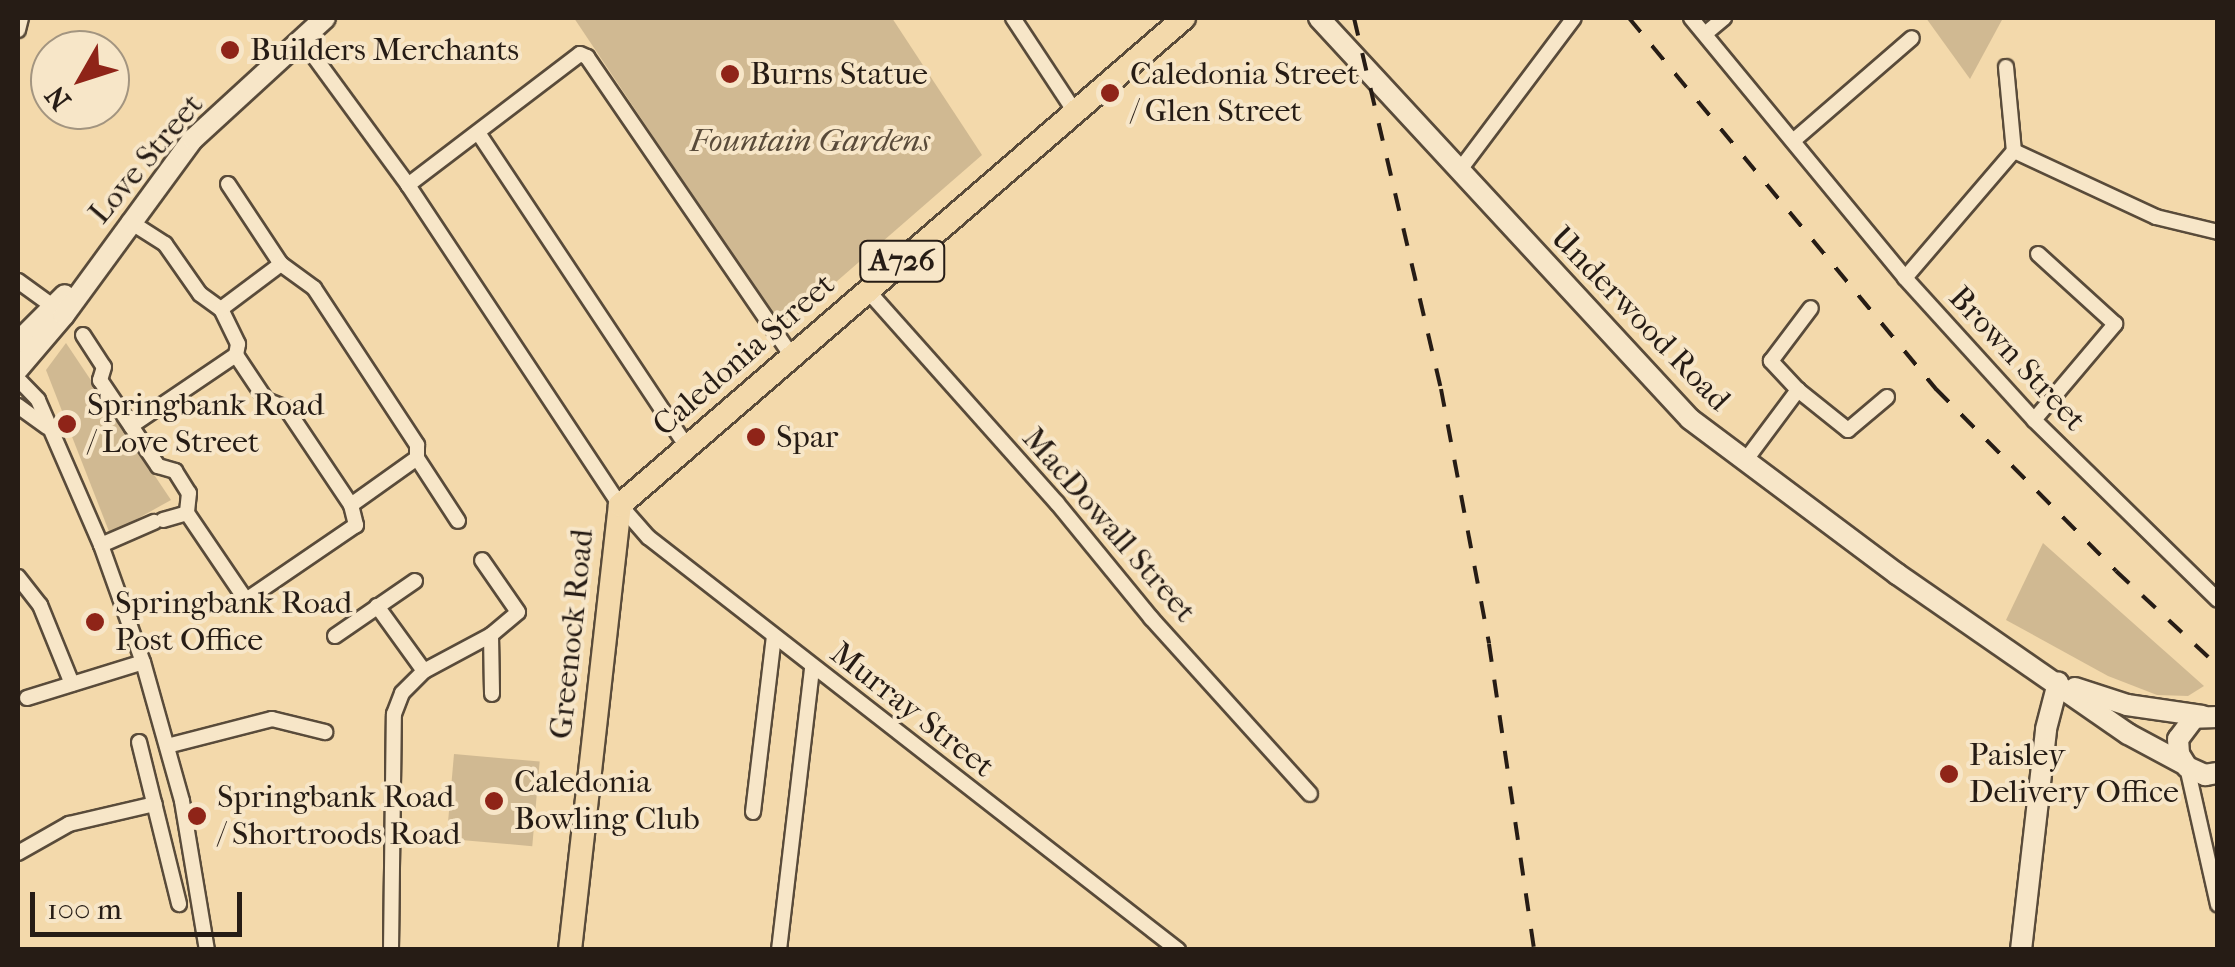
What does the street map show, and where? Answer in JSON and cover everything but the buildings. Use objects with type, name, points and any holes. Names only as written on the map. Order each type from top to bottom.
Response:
[{"type":"main road","name":"Love Street","points":[[58,310],[206,126],[325,18]]},
{"type":"main road","name":"Caledonia Street","points":[[620,506],[1184,18]]},
{"type":"main road","name":"Underwood Road","points":[[1319,18],[1690,419],[1897,574],[2128,734],[2205,775],[2218,774]]},
{"type":"main road","points":[[18,342],[58,310]]},
{"type":"main road","points":[[18,369],[58,310]]},
{"type":"main road","name":"Greenock Road","points":[[570,950],[620,506]]},
{"type":"main road","name":"Underwood Road","points":[[2058,682],[2127,706],[2211,712]]},
{"type":"main road","points":[[2021,950],[2046,729],[2058,682]]},
{"type":"main road","points":[[2186,765],[2178,740],[2187,724],[2211,712]]},
{"type":"street","points":[[18,30],[21,18]]},
{"type":"street","points":[[1013,18],[1075,112]]},
{"type":"street","points":[[1459,171],[1574,18]]},
{"type":"street","name":"Brown Street","points":[[1692,18],[1905,278],[2034,420],[2218,600]]},
{"type":"street","points":[[1705,34],[1724,18]]},
{"type":"street","points":[[1793,140],[1912,38]]},
{"type":"street","name":"Murray Street","points":[[302,40],[408,186],[620,506],[648,537],[1178,950]]},
{"type":"street","points":[[408,186],[580,54],[587,57],[792,356]]},
{"type":"street","points":[[1905,278],[2014,151],[2006,67]]},
{"type":"street","points":[[479,134],[687,447]]},
{"type":"street","points":[[2014,151],[2156,217],[2218,232]]},
{"type":"street","points":[[228,184],[281,264],[314,288],[416,445],[417,458],[458,521]]},
{"type":"street","points":[[83,334],[104,368],[100,380],[158,466],[175,471],[188,493],[186,514],[246,600],[356,525],[351,505],[286,408],[266,400],[236,355],[238,344],[221,309],[200,294],[165,244],[129,222]]},
{"type":"street","points":[[2034,420],[2115,324],[2038,254]]},
{"type":"street","points":[[221,309],[281,264]]},
{"type":"street","points":[[18,281],[58,310]]},
{"type":"street","name":"MacDowall Street","points":[[868,291],[1056,503],[1151,618],[1310,794]]},
{"type":"street","points":[[1811,308],[1771,361],[1798,390],[1848,430],[1887,397]]},
{"type":"street","points":[[131,426],[236,355]]},
{"type":"street","points":[[18,378],[38,400],[101,545],[144,662],[182,800],[206,949]]},
{"type":"street","points":[[1745,461],[1798,390]]},
{"type":"street","points":[[18,406],[51,431]]},
{"type":"street","points":[[351,505],[417,458]]},
{"type":"street","points":[[101,545],[158,521],[186,514]]},
{"type":"street","points":[[392,950],[394,714],[402,693],[424,671],[492,635],[518,612],[482,560]]},
{"type":"street","points":[[18,577],[40,605],[72,684]]},
{"type":"street","points":[[335,636],[414,580]]},
{"type":"street","points":[[378,606],[424,671]]},
{"type":"street","points":[[492,635],[492,694]]},
{"type":"street","points":[[754,812],[774,637]]},
{"type":"street","points":[[27,698],[144,662]]},
{"type":"street","points":[[779,950],[812,668]]},
{"type":"street","points":[[167,746],[272,719],[325,732]]},
{"type":"street","points":[[139,742],[179,904]]},
{"type":"street","points":[[2186,765],[2199,805],[2218,904]]},
{"type":"street","points":[[2199,805],[2218,774]]},
{"type":"street","points":[[18,853],[69,824],[155,804]]},
{"type":"green space","name":"Fountain Gardens","points":[[574,18],[892,18],[982,155],[782,329]]},
{"type":"green space","points":[[1926,18],[2003,18],[1970,79]]},
{"type":"green space","points":[[66,343],[171,500],[110,534],[46,370]]},
{"type":"green space","points":[[2043,543],[2204,686],[2188,696],[2157,695],[2108,676],[2006,620]]},
{"type":"green space","name":"Caledonia Bowling Club","points":[[454,754],[540,761],[532,846],[447,839]]},
{"type":"railway","points":[[1354,18],[1441,389],[1489,644],[1534,950]]},
{"type":"railway","points":[[1629,18],[1936,389],[2116,571],[2218,666]]},
{"type":"place","name":"Builders Merchants","points":[[230,50]]},
{"type":"place","name":"Burns Statue","points":[[730,74]]},
{"type":"place","name":"Caledonia Street / Glen Street","points":[[1110,93]]},
{"type":"place","name":"Springbank Road / Love Street","points":[[67,424]]},
{"type":"place","name":"Spar","points":[[756,437]]},
{"type":"place","name":"Springbank Road Post Office","points":[[95,622]]},
{"type":"place","name":"Paisley Delivery Office","points":[[1949,774]]},
{"type":"place","name":"Caledonia Bowling Club","points":[[494,801]]},
{"type":"place","name":"Springbank Road / Shortroods Road","points":[[197,816]]}]
